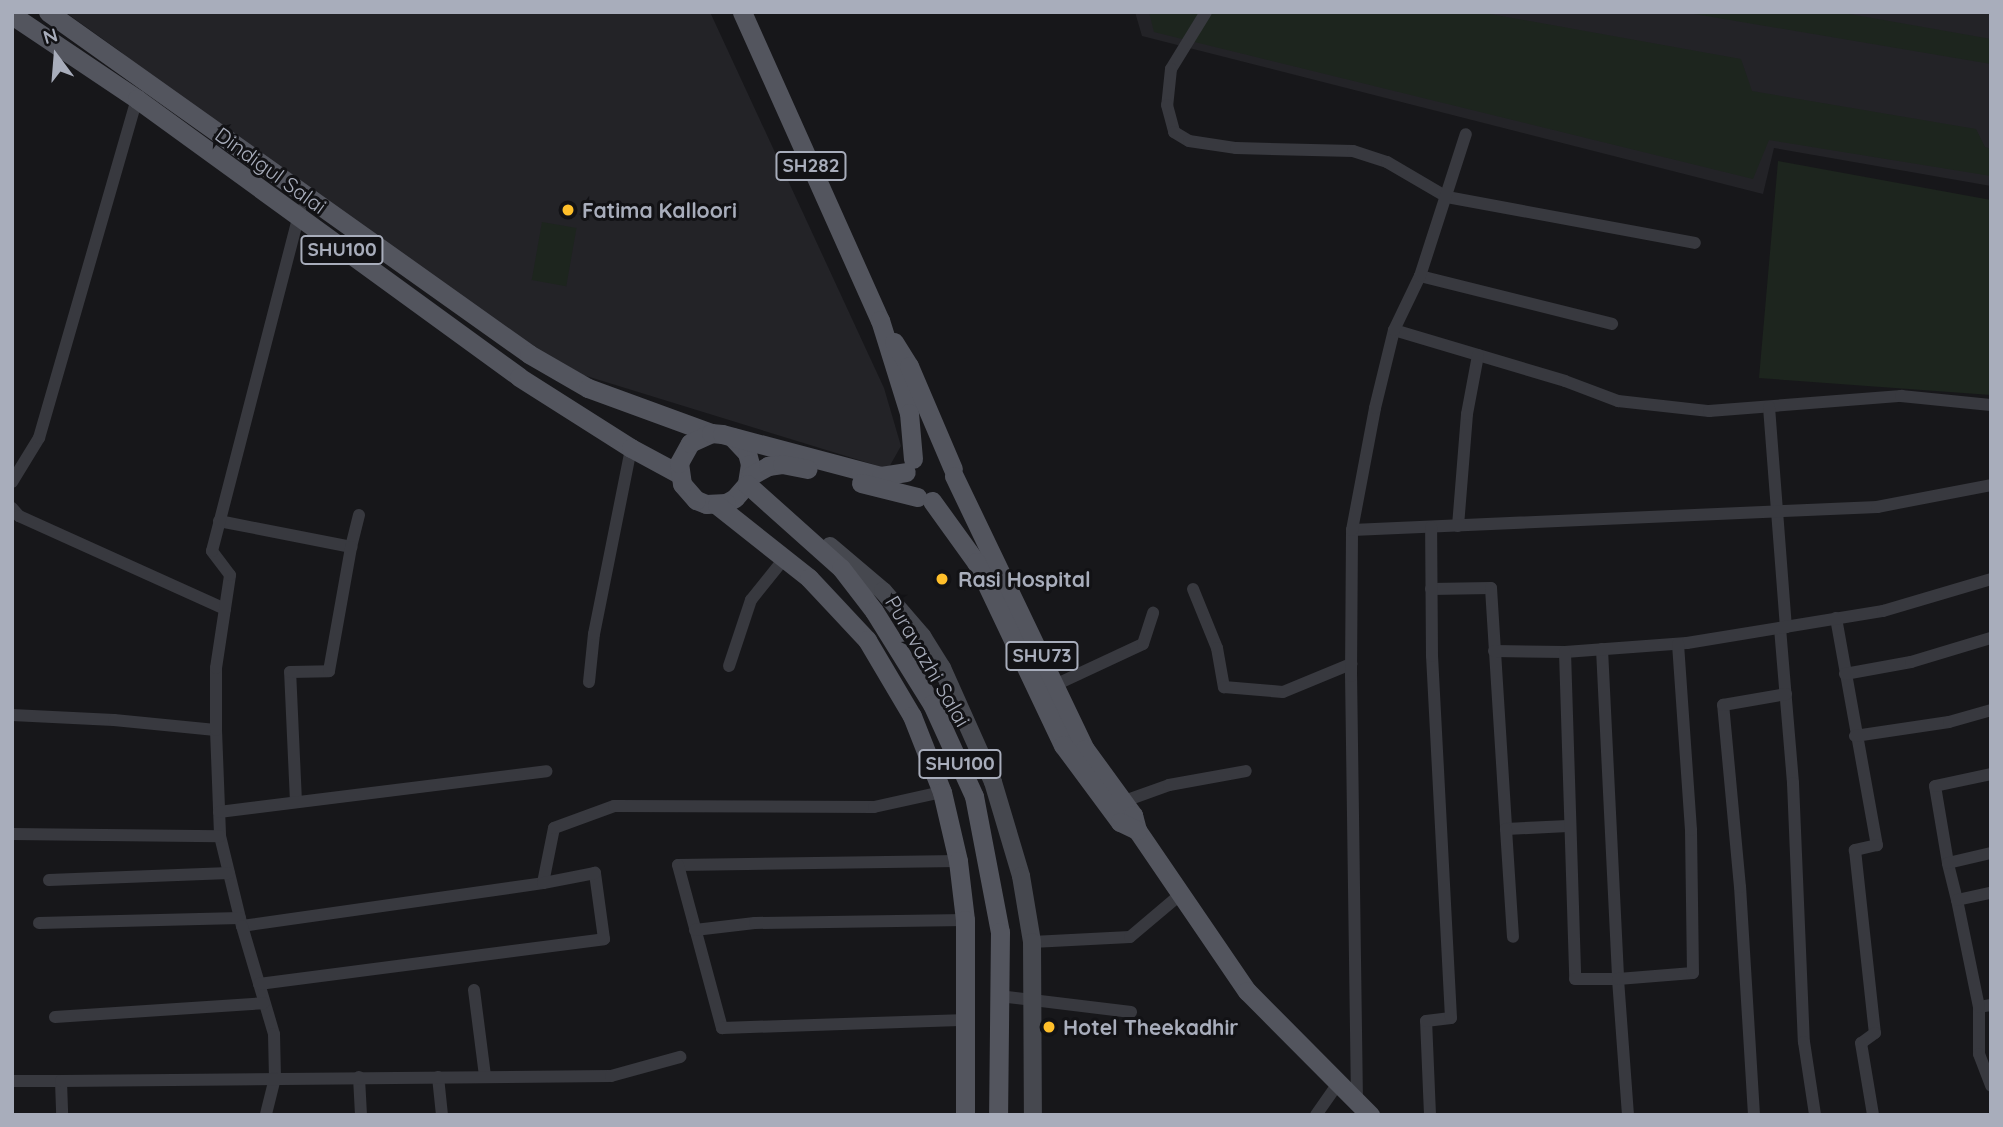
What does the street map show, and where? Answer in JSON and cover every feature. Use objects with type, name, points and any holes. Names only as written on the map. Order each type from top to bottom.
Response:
[{"type":"main road","name":"Dindigul Salai","points":[[48,12],[529,354],[588,388],[710,433]]},
{"type":"main road","name":"SH282","points":[[742,12],[880,320],[909,413],[910,466]]},
{"type":"main road","name":"Dindigul Salai","points":[[12,15],[137,99],[519,377],[631,448],[679,474]]},
{"type":"main road","name":"SH282","points":[[880,320],[909,366],[953,472]]},
{"type":"main road","name":"SHU100","points":[[710,433],[732,437],[747,453],[748,480]]},
{"type":"main road","points":[[679,474],[682,452],[690,443],[710,433]]},
{"type":"main road","points":[[717,505],[735,498],[748,480],[768,466],[782,464],[925,499],[950,490],[953,472],[939,454],[925,453],[910,466],[881,476],[732,437]]},
{"type":"main road","name":"SHU73","points":[[910,466],[908,486],[925,499],[976,562],[1063,745],[1116,804],[1133,815],[1137,830],[1247,991],[1364,1109]]},
{"type":"main road","name":"SHU73","points":[[953,472],[1085,749],[1116,804]]},
{"type":"main road","name":"SHU100","points":[[679,474],[688,493],[706,504],[717,505]]},
{"type":"main road","name":"Puravazhi Salai","points":[[748,480],[785,519],[841,568],[874,611],[932,704],[974,796],[1000,932],[998,1115]]},
{"type":"main road","name":"Puravazhi Salai","points":[[717,505],[809,578],[866,640],[912,716],[942,792],[958,861],[965,920],[965,1115]]},
{"type":"street","points":[[1206,12],[1171,69],[1167,105],[1174,132],[1189,141],[1236,148],[1353,151],[1387,162],[1447,197],[1695,243]]},
{"type":"street","points":[[12,482],[39,438],[137,99]]},
{"type":"street","points":[[1364,1109],[1351,664],[1352,530],[1374,408],[1394,330],[1420,276],[1466,134]]},
{"type":"street","points":[[266,1115],[275,1078],[274,1034],[241,922],[220,836],[216,668],[230,575],[212,551],[303,194]]},
{"type":"street","points":[[1420,276],[1612,324]]},
{"type":"street","points":[[1394,330],[1619,401],[1709,411],[1901,396],[1991,405]]},
{"type":"street","points":[[1458,526],[1467,414],[1478,355]]},
{"type":"street","points":[[1769,407],[1778,513],[1804,1042],[1815,1115]]},
{"type":"street","points":[[589,682],[594,634],[631,448]]},
{"type":"street","points":[[1352,530],[1877,507],[1991,485]]},
{"type":"street","points":[[12,508],[19,516],[225,609]]},
{"type":"street","points":[[296,802],[290,673],[329,671],[359,515]]},
{"type":"street","points":[[785,519],[794,516],[883,591],[922,636],[942,668],[993,782],[1021,876],[1032,942],[1033,1115]]},
{"type":"street","points":[[219,521],[351,547]]},
{"type":"street","points":[[1430,1115],[1426,1021],[1451,1018],[1432,656],[1431,527]]},
{"type":"street","points":[[729,666],[751,600],[783,560]]},
{"type":"street","points":[[1494,651],[1565,652],[1678,644],[1883,611],[1991,579]]},
{"type":"street","points":[[1431,589],[1491,588],[1513,937]]},
{"type":"street","points":[[1193,589],[1217,648],[1224,687],[1283,692],[1351,664]]},
{"type":"street","points":[[1055,685],[1143,644],[1153,613]]},
{"type":"street","points":[[1836,618],[1855,736],[1877,845],[1855,850],[1875,1033],[1861,1043],[1872,1115]]},
{"type":"street","points":[[1845,674],[1911,662],[1991,638]]},
{"type":"street","points":[[1565,652],[1568,826],[1575,979],[1618,979],[1693,973],[1691,830],[1678,644]]},
{"type":"street","points":[[1602,649],[1618,979],[1628,1115]]},
{"type":"street","points":[[1754,1115],[1740,887],[1723,705],[1786,694]]},
{"type":"street","points":[[1855,736],[1948,722],[1991,710]]},
{"type":"street","points":[[12,715],[114,720],[216,730]]},
{"type":"street","points":[[219,812],[546,771]]},
{"type":"street","points":[[1116,804],[1169,785],[1246,771]]},
{"type":"street","points":[[1991,774],[1934,786],[1948,863],[1985,1006],[1979,1054],[1991,1086]]},
{"type":"street","points":[[543,883],[554,828],[614,806],[874,807],[942,792]]},
{"type":"street","points":[[1506,829],[1568,826]]},
{"type":"street","points":[[12,834],[220,836]]},
{"type":"street","points":[[1948,863],[1991,853]]},
{"type":"street","points":[[958,861],[678,865],[722,1028],[967,1020]]},
{"type":"street","points":[[49,880],[229,873]]},
{"type":"street","points":[[39,923],[241,922],[543,883],[596,873],[604,939],[259,984]]},
{"type":"street","points":[[1032,942],[1130,937],[1182,893]]},
{"type":"street","points":[[1957,900],[1991,893]]},
{"type":"street","points":[[695,930],[755,923],[965,920]]},
{"type":"street","points":[[474,990],[485,1076]]},
{"type":"street","points":[[999,996],[1131,1012]]},
{"type":"street","points":[[55,1017],[264,1003]]},
{"type":"street","points":[[12,1081],[611,1076],[680,1057]]},
{"type":"street","points":[[359,1077],[361,1115]]},
{"type":"street","points":[[438,1077],[442,1115]]},
{"type":"street","points":[[61,1082],[62,1115]]},
{"type":"street","points":[[1316,1115],[1339,1082]]},
{"type":"shaded area","name":"Fatima Kalloori","points":[[65,12],[710,12],[884,388],[901,446],[888,469],[583,375],[522,339],[149,81],[121,52]]},
{"type":"shaded area","points":[[1135,12],[1991,12],[1991,186],[1774,148],[1763,194],[1142,36]]},
{"type":"shaded area","points":[[1149,12],[1479,12],[1741,59],[1752,91],[1976,129],[1985,147],[1991,149],[1991,176],[1769,140],[1753,179],[1154,32]]},
{"type":"shaded area","points":[[1683,12],[1838,12],[1991,39],[1991,64]]},
{"type":"shaded area","points":[[1778,161],[1991,200],[1991,395],[1759,378]]},
{"type":"shaded area","points":[[542,222],[576,228],[566,286],[532,280]]},
{"type":"place","name":"Fatima Kalloori","points":[[568,210]]},
{"type":"place","name":"Rasi Hospital","points":[[942,579]]},
{"type":"place","name":"Hotel Theekadhir","points":[[1049,1027]]}]
